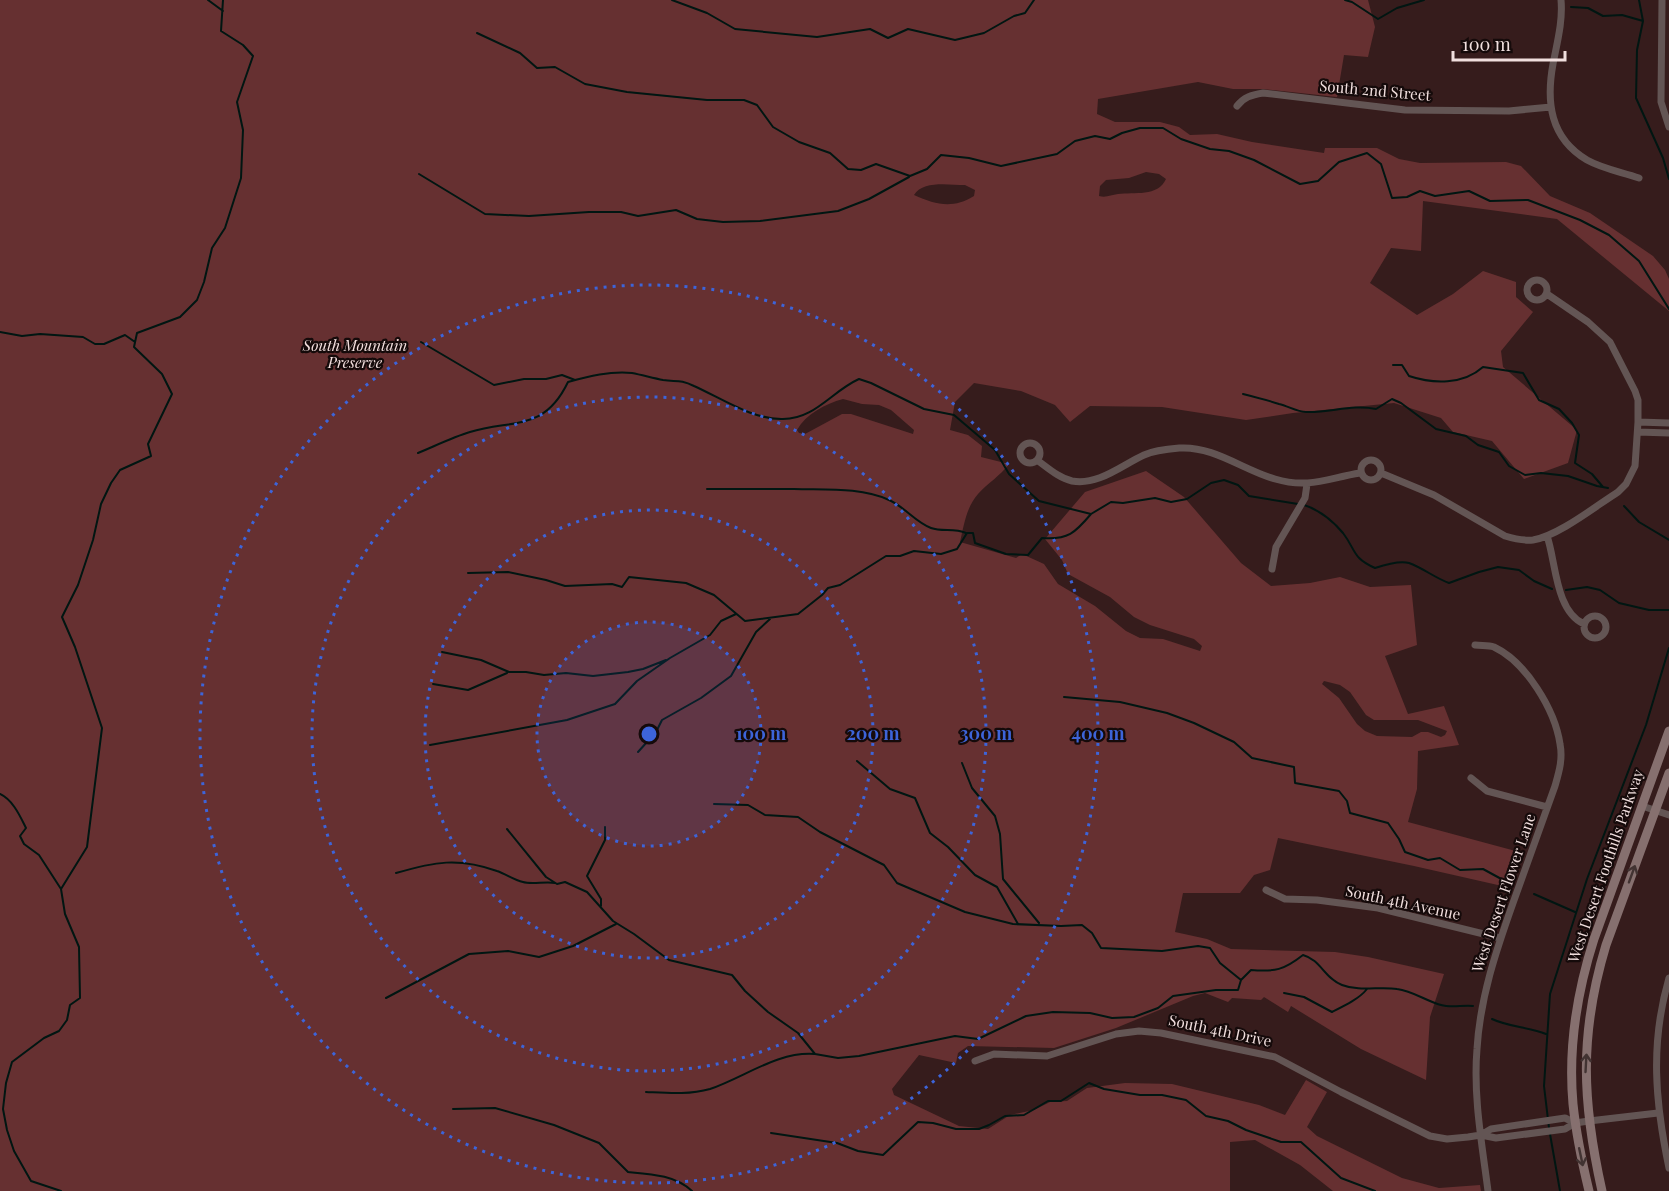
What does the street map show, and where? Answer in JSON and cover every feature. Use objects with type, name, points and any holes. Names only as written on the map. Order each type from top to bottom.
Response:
[{"type":"street","points":[[1561,0],[1561,24],[1549,96],[1555,126],[1578,154],[1600,166],[1639,178]]},
{"type":"street","points":[[1662,0],[1660,94],[1663,112],[1669,127]]},
{"type":"street","name":"South 2nd Street","points":[[1237,106],[1251,95],[1263,93],[1405,110],[1509,111],[1551,107]]},
{"type":"street","points":[[1381,473],[1434,495],[1505,536],[1518,540],[1547,536],[1618,492],[1626,484],[1635,466],[1638,400],[1635,391],[1610,342],[1588,322],[1547,294]]},
{"type":"street","points":[[1638,422],[1669,423]]},
{"type":"street","points":[[1638,432],[1669,434]]},
{"type":"street","points":[[1037,460],[1062,477],[1079,482],[1102,477],[1156,451],[1193,449],[1217,455],[1275,479],[1307,484],[1360,473]]},
{"type":"street","points":[[1370,460],[1379,464],[1381,473],[1371,481],[1364,479],[1360,473],[1362,464],[1370,460]]},
{"type":"street","points":[[1272,569],[1276,547],[1305,498],[1307,484]]},
{"type":"street","points":[[1547,536],[1561,593],[1575,619],[1584,624]]},
{"type":"street","name":"West Desert Flower Lane","points":[[1475,645],[1491,646],[1514,660],[1550,710],[1557,727],[1561,747],[1561,764],[1500,938],[1484,997],[1476,1051],[1481,1135],[1488,1191]]},
{"type":"street","name":"West Desert Foothills Parkway","points":[[1589,1191],[1575,1123],[1572,1089],[1572,1051],[1583,979],[1594,939],[1669,731]]},
{"type":"street","name":"West Desert Foothills Parkway","points":[[1602,1191],[1589,1121],[1585,1079],[1587,1045],[1598,974],[1606,945],[1669,773]]},
{"type":"street","points":[[1471,778],[1493,793],[1547,807]]},
{"type":"street","points":[[1642,806],[1669,815]]},
{"type":"street","name":"South 4th Avenue","points":[[1266,890],[1285,898],[1378,908],[1500,938]]},
{"type":"street","points":[[1669,978],[1662,1005],[1655,1072],[1658,1113],[1669,1168]]},
{"type":"street","name":"South 4th Drive","points":[[975,1061],[994,1054],[1047,1056],[1116,1034],[1139,1030],[1275,1056],[1430,1136],[1447,1139],[1481,1135],[1491,1138],[1544,1132],[1565,1129],[1575,1123],[1658,1113]]},
{"type":"street","name":"South 4th Drive","points":[[1481,1135],[1491,1129],[1556,1119],[1565,1118],[1575,1123]]},
{"type":"street","points":[[1508,1126],[1509,1136]]},
{"type":"green space","name":"South Mountain Preserve","points":[[0,0],[1368,0],[1375,27],[1368,57],[1344,55],[1337,97],[1262,89],[1233,89],[1198,82],[1098,99],[1097,114],[1115,122],[1160,122],[1179,127],[1190,135],[1217,134],[1324,153],[1325,148],[1377,148],[1399,159],[1420,163],[1506,162],[1521,166],[1550,196],[1590,213],[1653,256],[1665,270],[1669,279],[1669,311],[1557,219],[1423,201],[1421,251],[1391,248],[1370,283],[1417,315],[1453,294],[1483,271],[1516,282],[1516,297],[1533,312],[1501,351],[1503,367],[1577,430],[1568,463],[1524,479],[1492,441],[1453,432],[1441,418],[1394,403],[1246,420],[1162,407],[1090,406],[1070,422],[1055,405],[1021,391],[974,383],[955,402],[950,430],[968,435],[982,446],[981,457],[1009,464],[974,499],[966,517],[960,542],[1016,558],[1022,554],[1044,564],[1058,584],[1095,606],[1126,631],[1140,638],[1163,639],[1200,651],[1202,646],[1194,639],[1150,625],[1134,617],[1110,597],[1068,574],[1062,560],[1045,539],[1085,492],[1146,471],[1184,497],[1241,563],[1271,586],[1310,583],[1340,577],[1370,587],[1411,585],[1417,645],[1385,656],[1408,714],[1444,706],[1459,745],[1418,751],[1417,789],[1408,822],[1523,853],[1511,888],[1278,838],[1270,870],[1254,875],[1240,893],[1183,893],[1175,932],[1207,939],[1231,949],[1335,952],[1444,974],[1430,1017],[1426,1080],[1361,1049],[1291,1006],[1288,1012],[1264,997],[1261,1000],[1232,998],[1228,1002],[1205,993],[1116,1028],[1054,1048],[968,1046],[958,1053],[956,1063],[919,1055],[892,1089],[894,1095],[959,1126],[988,1129],[1010,1115],[1034,1110],[1050,1102],[1067,1101],[1087,1088],[1125,1083],[1172,1084],[1259,1105],[1285,1115],[1306,1080],[1327,1092],[1307,1127],[1317,1136],[1402,1178],[1439,1188],[1480,1185],[1481,1191],[1333,1191],[1300,1165],[1255,1140],[1230,1142],[1230,1191],[0,1191]],"holes":[[[1146,172],[1159,174],[1166,179],[1162,185],[1152,191],[1099,196],[1100,186],[1106,180],[1129,178]],[[944,184],[965,185],[975,190],[974,196],[959,203],[944,204],[914,195],[924,187]],[[843,399],[862,404],[879,405],[891,410],[914,430],[913,434],[851,414],[842,414],[805,434],[799,433],[797,430],[811,414]],[[1324,681],[1340,685],[1350,692],[1366,715],[1374,720],[1418,720],[1447,731],[1441,737],[1428,732],[1421,732],[1412,737],[1377,736],[1365,731],[1357,724],[1339,698],[1322,684]]]},
{"type":"waterway","points":[[208,0],[223,11]]},
{"type":"waterway","points":[[61,889],[87,847],[102,728],[75,647],[62,617],[78,585],[93,540],[101,504],[111,483],[120,470],[151,456],[148,444],[172,394],[162,374],[134,347],[137,333],[180,317],[197,300],[212,248],[225,228],[241,178],[243,130],[237,102],[253,56],[243,45],[221,31],[223,0]]},
{"type":"waterway","points":[[672,0],[707,13],[735,29],[817,37],[870,29],[888,38],[908,29],[955,40],[984,33],[1014,16],[1025,13],[1034,0]]},
{"type":"waterway","points":[[1345,0],[1378,19],[1397,8],[1424,0]]},
{"type":"waterway","points":[[1639,0],[1643,21],[1637,50],[1636,98],[1663,158],[1669,179]]},
{"type":"waterway","points":[[1571,7],[1588,8],[1603,16],[1622,15],[1643,21]]},
{"type":"waterway","points":[[477,33],[520,53],[537,68],[555,67],[585,84],[627,92],[707,100],[744,100],[757,105],[773,127],[799,142],[830,153],[848,169],[861,170],[876,164],[910,176],[927,169],[941,155],[969,158],[1001,166],[1057,154],[1075,141],[1095,136],[1110,139],[1140,128],[1163,128],[1181,139],[1210,149],[1229,151],[1254,160],[1300,184],[1318,181],[1339,162],[1367,153],[1381,164],[1392,198],[1407,197],[1420,191],[1435,196],[1469,191],[1490,201],[1528,200],[1580,220],[1609,235],[1639,261],[1669,309]]},
{"type":"waterway","points":[[419,174],[485,214],[529,216],[621,212],[638,216],[676,210],[697,219],[723,222],[760,221],[838,211],[869,199],[909,177]]},
{"type":"waterway","points":[[0,332],[22,336],[40,334],[83,337],[95,344],[104,344],[125,335],[135,342]]},
{"type":"waterway","points":[[421,342],[494,385],[562,375],[575,380]]},
{"type":"waterway","points":[[1393,365],[1402,365],[1409,376],[1438,381],[1457,380],[1483,367],[1523,373],[1539,400],[1559,409],[1572,423],[1579,435],[1575,463],[1592,474],[1603,487]]},
{"type":"waterway","points":[[418,453],[470,432],[514,424],[538,416],[549,409],[559,398],[568,382],[600,374],[632,373],[685,382],[749,412],[783,419],[794,418],[814,410],[859,379],[924,409],[954,415],[995,450],[1009,474],[1039,501],[1091,514],[1111,502],[1123,503],[1155,498],[1171,502],[1187,499],[1211,483],[1224,480],[1238,485],[1249,496],[1298,504]]},
{"type":"waterway","points":[[1243,394],[1306,412],[1376,409],[1392,399],[1436,429],[1466,436],[1478,445],[1499,452],[1509,466],[1525,475],[1541,473],[1568,476],[1608,488]]},
{"type":"waterway","points":[[707,489],[830,489],[867,493],[895,503],[931,528],[966,533]]},
{"type":"waterway","points":[[1304,505],[1330,520],[1343,533],[1358,557],[1375,568],[1405,562],[1449,583],[1498,567],[1519,570],[1534,581],[1552,589]]},
{"type":"waterway","points":[[1624,506],[1639,522],[1669,540]]},
{"type":"waterway","points":[[468,573],[508,572],[565,586],[612,584],[622,587],[629,577],[686,583],[714,595],[745,621],[798,614],[828,588],[840,585],[886,556],[900,556],[914,551],[941,554],[957,549],[967,533],[973,533],[975,543],[1006,554],[1028,555],[1042,538],[1058,538],[1070,534],[1091,514]]},
{"type":"waterway","points":[[1566,590],[1587,587],[1600,590],[1619,603],[1649,610],[1669,610]]},
{"type":"waterway","points":[[430,745],[567,720],[615,704],[637,681],[670,658],[710,635],[721,621],[736,614]]},
{"type":"waterway","points":[[638,752],[656,732],[662,720],[701,698],[731,676],[756,632],[770,619]]},
{"type":"waterway","points":[[1549,1128],[1544,1086],[1550,994],[1587,879],[1646,725],[1669,648]]},
{"type":"waterway","points":[[442,652],[481,660],[509,672],[544,675],[566,673],[593,676],[628,672],[666,660]]},
{"type":"waterway","points":[[433,684],[468,690],[507,673]]},
{"type":"waterway","points":[[1064,697],[1120,702],[1167,713],[1194,723],[1234,742],[1252,758],[1294,767],[1295,783],[1339,791],[1347,801],[1350,813],[1388,823],[1405,852],[1428,860],[1440,858],[1460,870],[1483,869],[1505,881]]},
{"type":"waterway","points":[[857,761],[890,789],[915,798],[930,833],[948,847],[975,875],[997,887],[1018,924]]},
{"type":"waterway","points":[[962,763],[972,788],[995,816],[1000,834],[1003,879],[1039,923]]},
{"type":"waterway","points":[[0,794],[12,804],[26,828],[20,836],[24,844],[39,855],[61,889],[65,914],[79,947],[80,998],[70,1005],[67,1020],[59,1031],[44,1038],[12,1062],[6,1083],[3,1109],[14,1151],[31,1181],[61,1191]]},
{"type":"waterway","points":[[714,804],[748,805],[765,815],[798,817],[820,832],[884,865],[897,883],[965,912],[1013,924],[1082,925],[1092,933],[1101,948],[1162,951],[1198,946],[1210,948],[1220,963],[1241,980],[1251,970],[1279,969],[1303,955],[1309,957],[1342,985],[1363,989],[1397,989],[1445,1006],[1473,1006]]},
{"type":"waterway","points":[[601,906],[601,899],[587,876],[605,840],[605,827]]},
{"type":"waterway","points":[[507,829],[546,877],[557,884],[565,882],[587,892],[613,921],[669,960],[732,975],[745,991],[768,1012],[798,1033],[815,1054],[838,1058],[859,1056],[955,1036],[978,1039],[1026,1016],[1053,1012],[1090,1013],[1112,1018],[1134,1017],[1158,1008],[1173,996],[1216,990],[1238,990],[1241,980]]},
{"type":"waterway","points":[[396,873],[434,864],[458,863],[497,871],[527,883],[555,883]]},
{"type":"waterway","points":[[1534,894],[1575,912]]},
{"type":"waterway","points":[[386,998],[469,954],[508,951],[539,957],[573,946],[616,924]]},
{"type":"waterway","points":[[1284,993],[1304,997],[1332,1012],[1356,999],[1367,989]]},
{"type":"waterway","points":[[1492,1019],[1546,1034]]},
{"type":"waterway","points":[[646,1092],[702,1091],[775,1061],[801,1054],[815,1054]]},
{"type":"waterway","points":[[771,1133],[837,1143],[858,1151],[883,1155],[918,1122],[956,1129],[979,1129],[1005,1116],[1024,1115],[1048,1101],[1061,1101],[1089,1083],[1104,1089],[1186,1100],[1206,1116],[1228,1121],[1281,1142],[1301,1142],[1341,1178],[1375,1191]]},
{"type":"waterway","points":[[453,1109],[495,1108],[554,1125],[599,1143],[628,1172],[670,1178],[692,1191]]},
{"type":"waterway","points":[[1550,1134],[1560,1191]]}]
